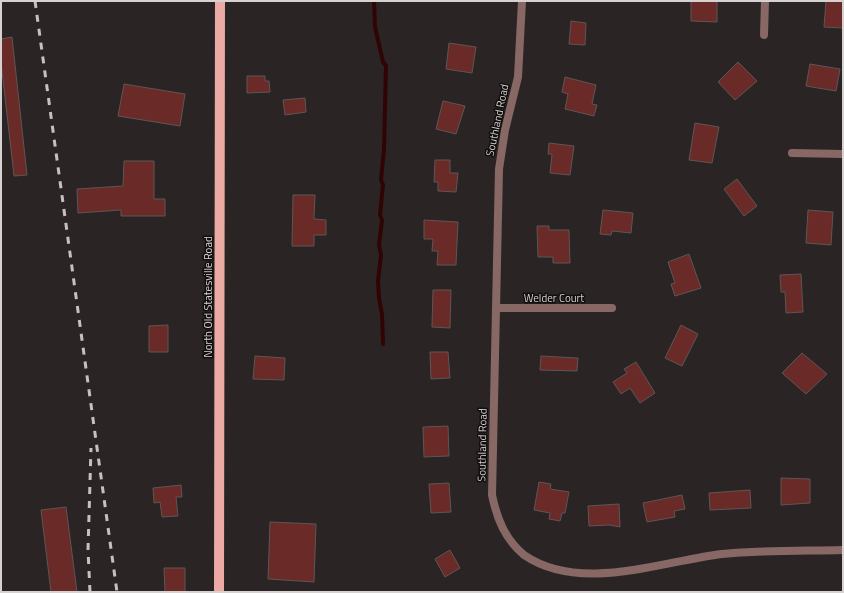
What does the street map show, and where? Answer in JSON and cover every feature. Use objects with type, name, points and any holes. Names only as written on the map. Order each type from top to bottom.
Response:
[{"type":"main road","name":"North Old Statesville Road","points":[[219,592],[220,1]]},
{"type":"street","name":"Southland Road","points":[[522,1],[521,49],[518,77],[504,130],[499,169],[492,495],[495,511],[507,536],[516,549],[529,560],[556,574],[574,578],[596,579],[637,573],[721,554],[843,550]]},
{"type":"street","points":[[764,35],[765,1]]},
{"type":"street","points":[[792,153],[843,154]]},
{"type":"street","name":"Welder Court","points":[[496,308],[612,308]]},
{"type":"building","points":[[691,1],[717,1],[717,22],[691,21]]},
{"type":"building","points":[[826,1],[843,1],[843,28],[824,27]]},
{"type":"building","points":[[571,21],[586,23],[585,45],[569,44]]},
{"type":"building","points":[[12,37],[27,175],[14,176],[1,62],[1,39]]},
{"type":"building","points":[[449,43],[476,47],[472,73],[446,69]]},
{"type":"building","points":[[738,62],[757,81],[735,100],[718,82]]},
{"type":"building","points":[[810,64],[840,69],[836,91],[806,86]]},
{"type":"building","points":[[247,76],[265,76],[265,81],[269,81],[270,92],[247,93]]},
{"type":"building","points":[[565,77],[596,85],[592,104],[597,105],[594,116],[565,109],[568,94],[562,92]]},
{"type":"building","points":[[124,84],[185,94],[180,126],[118,116]]},
{"type":"building","points":[[305,98],[306,112],[285,115],[283,100]]},
{"type":"building","points":[[443,101],[465,106],[456,134],[436,129]]},
{"type":"building","points":[[695,123],[719,127],[712,163],[689,160]]},
{"type":"building","points":[[549,143],[574,146],[570,175],[550,173],[552,154],[548,154]]},
{"type":"building","points":[[435,160],[450,160],[450,173],[458,173],[456,192],[438,191],[438,182],[434,182]]},
{"type":"building","points":[[124,161],[154,161],[154,199],[165,199],[165,216],[121,216],[121,210],[78,213],[77,189],[123,186]]},
{"type":"building","points":[[737,179],[757,206],[744,216],[724,189]]},
{"type":"building","points":[[293,195],[315,195],[314,219],[326,220],[326,235],[314,235],[314,246],[292,246]]},
{"type":"building","points":[[603,210],[633,213],[631,233],[612,231],[611,235],[600,234]]},
{"type":"building","points":[[808,210],[833,212],[831,245],[806,243]]},
{"type":"building","points":[[424,220],[458,222],[456,265],[437,265],[438,251],[432,251],[433,239],[424,239]]},
{"type":"building","points":[[537,226],[549,226],[549,230],[569,230],[570,263],[553,263],[553,257],[538,257]]},
{"type":"building","points":[[689,254],[701,288],[675,296],[671,284],[675,283],[668,262]]},
{"type":"building","points":[[801,274],[803,312],[786,313],[785,292],[781,292],[780,275]]},
{"type":"building","points":[[433,290],[451,290],[450,328],[432,327]]},
{"type":"building","points":[[168,325],[168,352],[149,352],[149,326]]},
{"type":"building","points":[[681,325],[698,334],[682,366],[665,358]]},
{"type":"building","points":[[430,352],[448,352],[450,378],[431,379]]},
{"type":"building","points":[[802,353],[827,374],[806,394],[782,373]]},
{"type":"building","points":[[255,356],[285,358],[284,380],[253,379]]},
{"type":"building","points":[[541,356],[578,358],[577,371],[540,370]]},
{"type":"building","points":[[636,362],[655,393],[640,403],[630,388],[621,394],[613,382],[627,373],[624,369]]},
{"type":"building","points":[[448,426],[449,456],[424,457],[423,427]]},
{"type":"building","points":[[781,478],[810,479],[810,503],[781,505]]},
{"type":"building","points":[[539,482],[551,484],[550,489],[569,492],[565,513],[562,513],[560,521],[549,519],[550,513],[534,510]]},
{"type":"building","points":[[449,483],[451,512],[431,513],[429,484]]},
{"type":"building","points":[[181,485],[182,497],[176,497],[178,516],[162,517],[160,502],[154,503],[153,488]]},
{"type":"building","points":[[750,490],[751,508],[710,510],[709,493]]},
{"type":"building","points":[[682,495],[685,509],[674,511],[675,517],[647,522],[643,503]]},
{"type":"building","points":[[619,504],[620,527],[609,525],[589,526],[588,506]]},
{"type":"building","points":[[66,507],[77,592],[51,592],[41,510]]},
{"type":"building","points":[[270,522],[316,524],[314,582],[268,579]]},
{"type":"building","points":[[450,550],[460,568],[445,577],[435,559]]},
{"type":"building","points":[[164,568],[185,568],[185,592],[165,592]]},
{"type":"waterway","points":[[374,1],[375,27],[383,62],[386,66],[384,149],[381,180],[383,185],[380,215],[382,220],[379,245],[381,255],[378,281],[382,314],[383,344]]},
{"type":"railway","points":[[35,1],[117,592]]},
{"type":"railway","points":[[90,592],[88,550],[91,448]]}]
